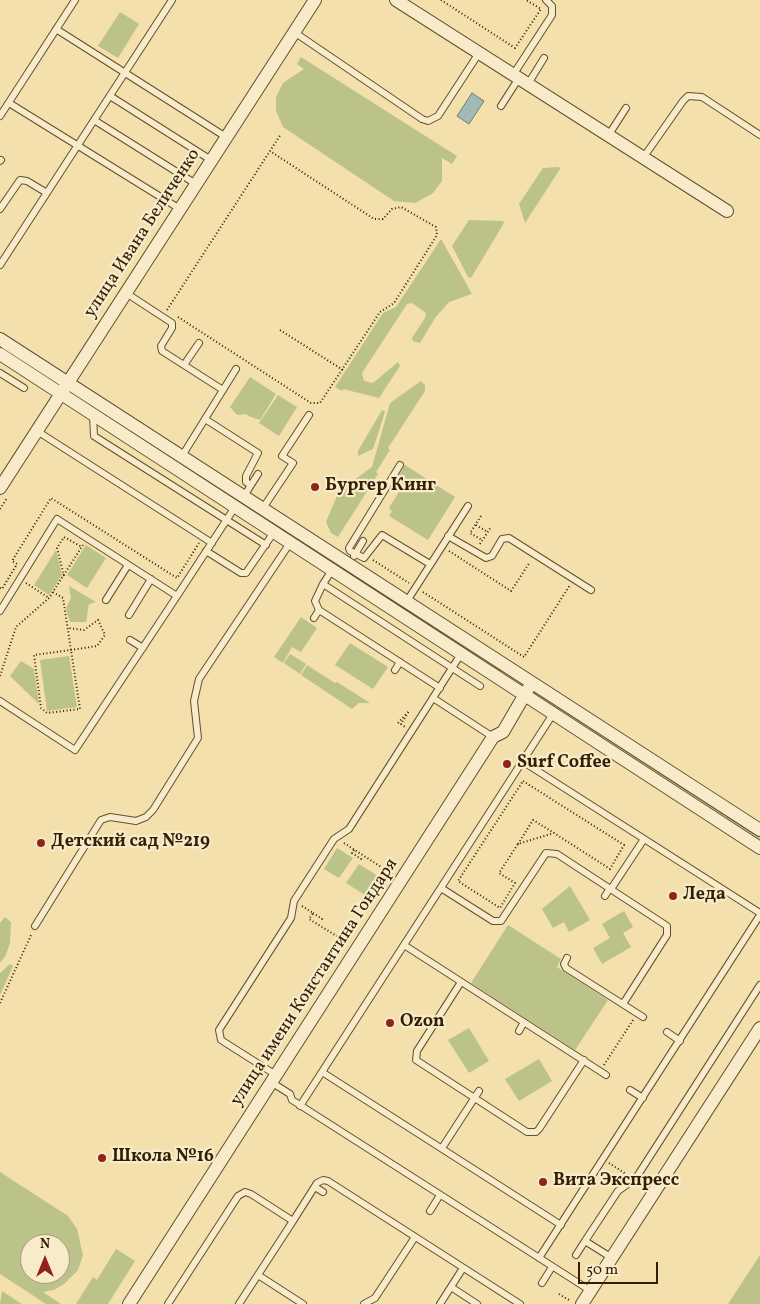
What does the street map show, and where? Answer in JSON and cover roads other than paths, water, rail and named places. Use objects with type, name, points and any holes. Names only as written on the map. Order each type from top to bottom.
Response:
[{"type":"street","name":"улица Ивана Беличенко","points":[[5,490],[36,431],[315,0]]},
{"type":"street","points":[[396,0],[727,211]]},
{"type":"street","points":[[0,339],[64,388],[93,415],[760,848]]},
{"type":"street","points":[[0,354],[247,491],[263,508],[352,559],[407,601],[760,830]]},
{"type":"street","name":"улица имени Константина Гондаря","points":[[129,1304],[493,737],[503,732],[532,683]]},
{"type":"street","points":[[582,1304],[760,1028]]},
{"type":"lane","points":[[0,116],[75,0]]},
{"type":"lane","points":[[0,265],[172,0]]},
{"type":"lane","points":[[501,106],[520,79],[552,16],[552,6],[546,0]]},
{"type":"lane","points":[[56,29],[226,137]]},
{"type":"lane","points":[[294,32],[422,119],[428,120],[438,116],[479,53]]},
{"type":"lane","points":[[520,79],[544,58]]},
{"type":"lane","points":[[110,96],[211,160]]},
{"type":"lane","points":[[644,158],[683,100],[688,96],[702,97],[760,135]]},
{"type":"lane","points":[[9,103],[180,209]]},
{"type":"lane","points":[[608,136],[626,108]]},
{"type":"lane","points":[[94,120],[196,184]]},
{"type":"lane","points":[[0,209],[20,180],[28,181],[46,193]]},
{"type":"lane","points":[[126,292],[172,323],[161,349],[223,390]]},
{"type":"lane","points":[[184,365],[199,343]]},
{"type":"lane","points":[[182,456],[236,369]]},
{"type":"lane","points":[[0,373],[24,388]]},
{"type":"lane","points":[[93,415],[94,436],[266,545]]},
{"type":"lane","points":[[263,508],[293,463],[282,456],[309,415]]},
{"type":"lane","points":[[205,419],[258,453],[246,476],[247,491]]},
{"type":"lane","points":[[36,431],[212,543]]},
{"type":"lane","points":[[352,559],[350,544],[400,464]]},
{"type":"lane","points":[[247,491],[258,474]]},
{"type":"lane","points":[[407,601],[468,506]]},
{"type":"lane","points":[[0,701],[75,750],[235,507]]},
{"type":"lane","points":[[0,610],[57,519],[177,596]]},
{"type":"lane","points":[[206,551],[243,574],[248,572],[274,532]]},
{"type":"lane","points":[[352,559],[367,556],[382,535],[430,564]]},
{"type":"lane","points":[[448,536],[486,558],[492,556],[502,539],[509,538],[591,590]]},
{"type":"lane","points":[[352,559],[363,541]]},
{"type":"lane","points":[[35,926],[101,820],[110,817],[136,821],[146,817],[153,810],[198,738],[194,701],[199,679],[290,543]]},
{"type":"lane","points":[[106,600],[128,565]]},
{"type":"lane","points":[[332,570],[315,601],[319,610],[440,688]]},
{"type":"lane","points":[[129,614],[151,579]]},
{"type":"lane","points":[[323,584],[480,686]]},
{"type":"lane","points":[[314,618],[319,610]]},
{"type":"lane","points":[[130,640],[142,648]]},
{"type":"lane","points":[[461,654],[348,829],[335,838],[316,873],[294,901],[291,918],[218,1033],[221,1040],[274,1078],[290,1094],[292,1100],[300,1106],[590,1291]]},
{"type":"lane","points":[[395,670],[400,662]]},
{"type":"lane","points":[[433,698],[493,737]]},
{"type":"lane","points":[[300,1106],[553,714]]},
{"type":"lane","points":[[522,761],[760,914],[539,1258]]},
{"type":"lane","points":[[605,896],[644,839]]},
{"type":"lane","points":[[441,888],[493,921],[501,921],[544,856],[552,852],[665,923],[668,930],[623,1004]]},
{"type":"lane","points":[[404,945],[603,1073]]},
{"type":"lane","points":[[567,958],[564,964],[566,968],[640,1015]]},
{"type":"lane","points":[[461,982],[415,1056],[420,1064],[527,1132],[536,1132],[584,1060]]},
{"type":"lane","points":[[576,1255],[618,1191],[634,1179],[760,984]]},
{"type":"lane","points":[[519,1031],[524,1022]]},
{"type":"lane","points":[[667,1032],[680,1040]]},
{"type":"lane","points":[[322,1072],[561,1225]]},
{"type":"lane","points":[[630,1090],[643,1098]]},
{"type":"lane","points":[[442,1148],[479,1091]]},
{"type":"lane","points":[[239,1304],[319,1180],[328,1181],[520,1304]]},
{"type":"lane","points":[[314,1187],[323,1192]]},
{"type":"lane","points":[[170,1303],[240,1193],[250,1194],[293,1221]]},
{"type":"lane","points":[[430,1211],[440,1195]]},
{"type":"lane","points":[[364,1304],[375,1298],[415,1237]]},
{"type":"lane","points":[[585,1241],[612,1258]]},
{"type":"lane","points":[[542,1283],[552,1267]]},
{"type":"lane","points":[[440,1304],[463,1268]]},
{"type":"lane","points":[[258,1275],[303,1304]]},
{"type":"lane","points":[[451,1287],[478,1304]]},
{"type":"water","points":[[472,93],[484,101],[469,124],[457,116]]},
{"type":"place","name":"Бургер Кинг","points":[[315,487]]},
{"type":"place","name":"Surf Coffee","points":[[507,764]]},
{"type":"place","name":"Детский сад №219","points":[[41,843]]},
{"type":"place","name":"Леда","points":[[673,896]]},
{"type":"place","name":"Ozon","points":[[390,1023]]},
{"type":"place","name":"Школа №16","points":[[102,1158]]},
{"type":"place","name":"Вита Экспресс","points":[[543,1182]]}]
